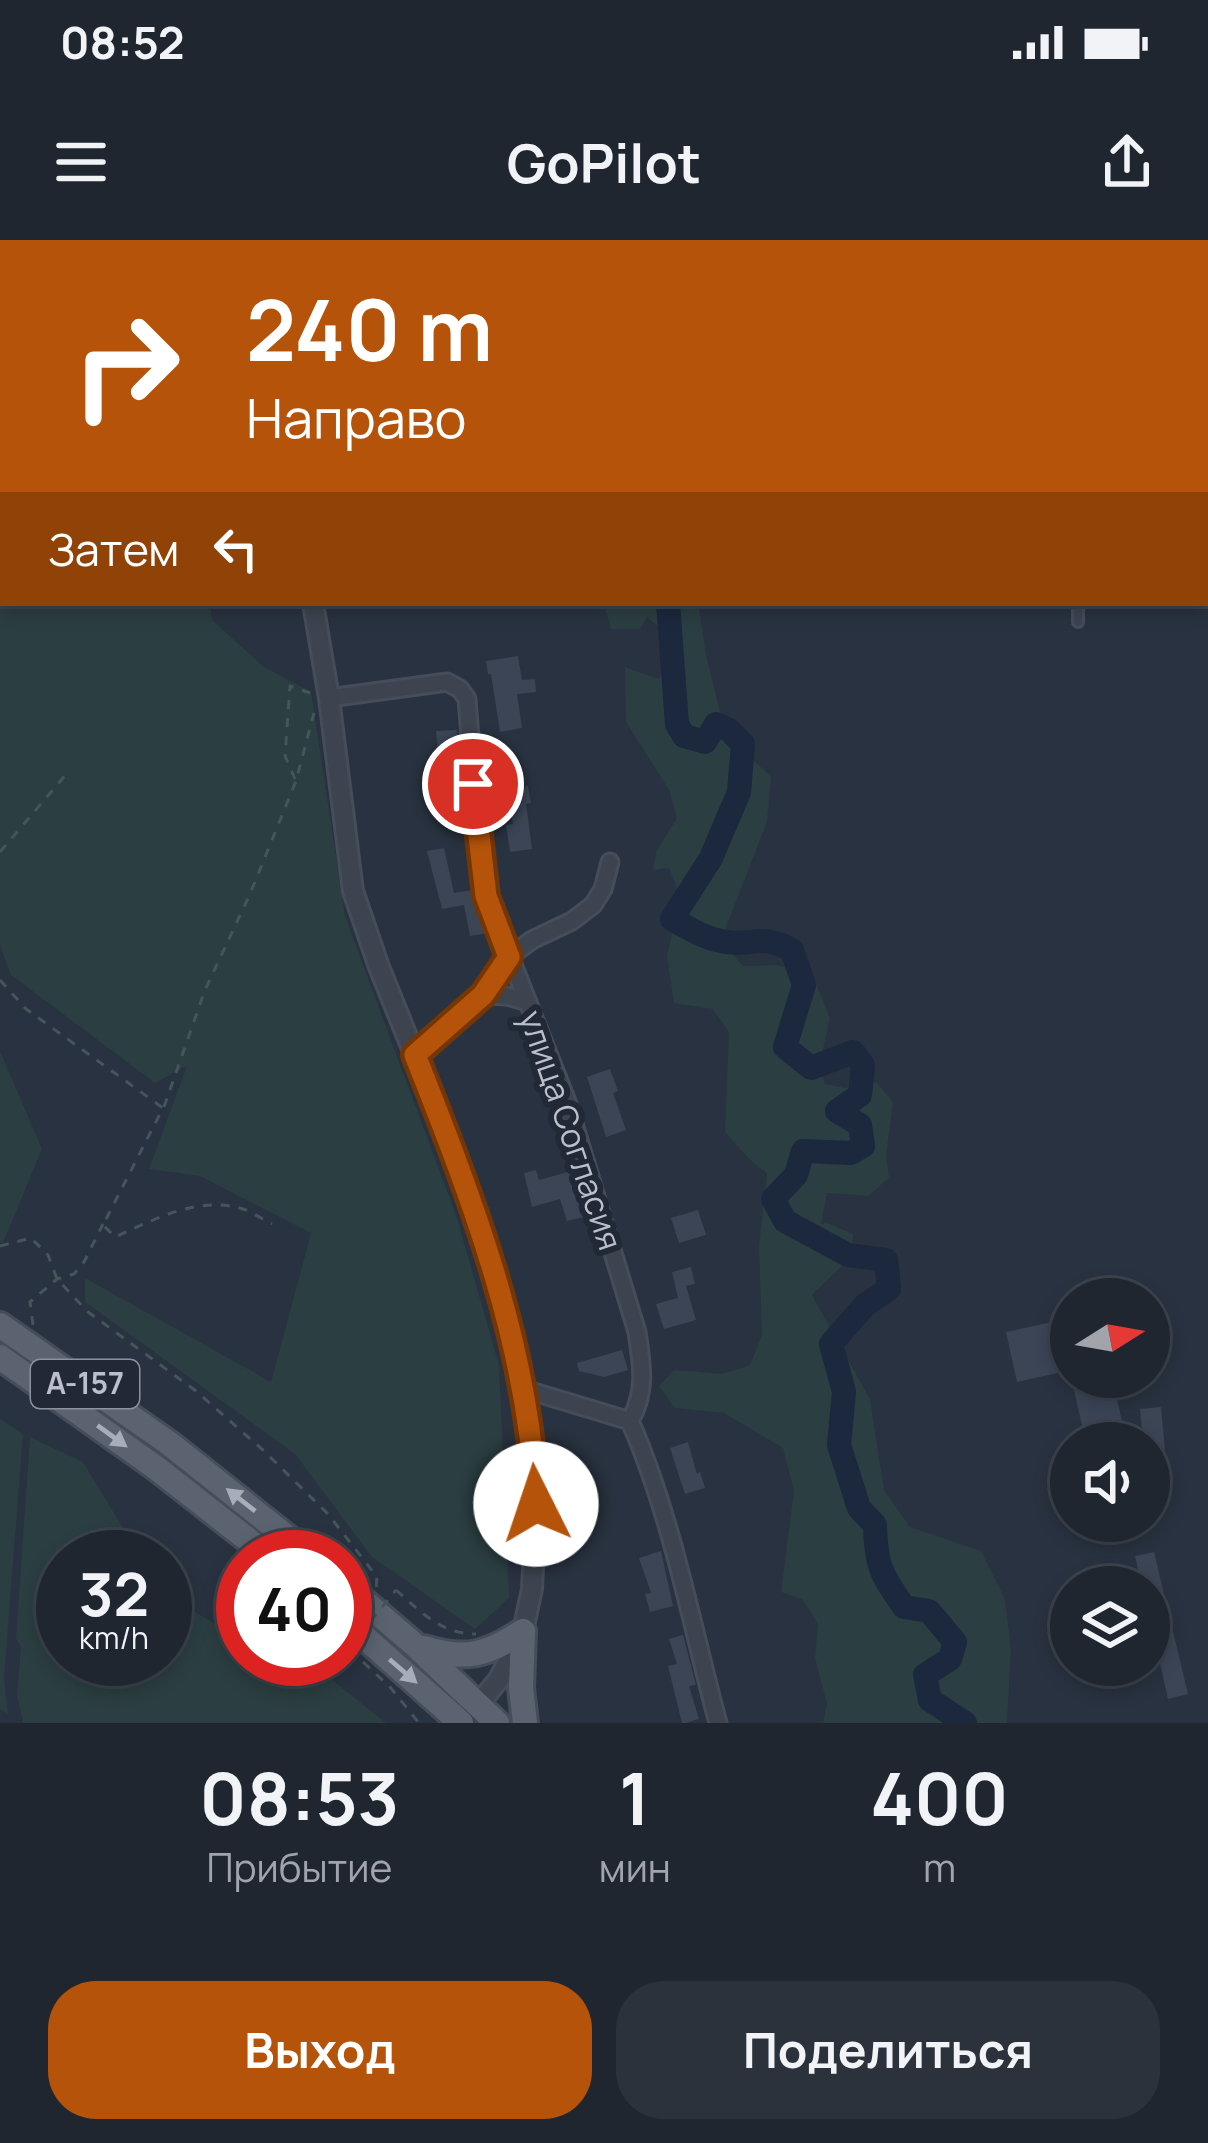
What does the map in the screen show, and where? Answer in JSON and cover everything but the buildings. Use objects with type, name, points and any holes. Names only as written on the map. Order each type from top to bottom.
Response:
[{"type":"main road","name":"А-157","points":[[0,1325],[170,1444],[278,1530]]},
{"type":"main road","name":"А-157","points":[[0,1358],[236,1530]]},
{"type":"main road","points":[[372,1607],[416,1646],[467,1717]]},
{"type":"main road","points":[[416,1646],[450,1656],[476,1654],[499,1647],[523,1631]]},
{"type":"main road","points":[[523,1631],[520,1688],[525,1723]]},
{"type":"main road","points":[[372,1641],[467,1717],[497,1723]]},
{"type":"street","points":[[314,606],[353,890],[498,1278],[524,1389],[536,1504],[532,1589],[523,1631],[500,1679],[467,1717]]},
{"type":"street","name":"улица Согласия","points":[[329,698],[447,682],[460,688],[466,699],[486,896],[568,1104],[637,1332],[641,1400],[630,1421]]},
{"type":"street","points":[[415,1055],[483,995],[509,957],[592,904],[603,889],[610,862]]},
{"type":"street","points":[[483,995],[528,1002]]},
{"type":"street","points":[[524,1389],[630,1421],[666,1526],[718,1723]]},
{"type":"lane","points":[[1078,606],[1078,622]]},
{"type":"path","points":[[296,781],[285,755],[290,686],[319,696],[325,673]]},
{"type":"path","points":[[28,1345],[34,1328],[30,1302],[57,1279],[74,1274],[84,1262],[164,1108],[205,990],[296,781],[314,713]]},
{"type":"path","points":[[0,852],[68,772]]},
{"type":"path","points":[[0,980],[26,1009],[164,1108]]},
{"type":"path","points":[[104,1222],[115,1237],[173,1210],[206,1206],[243,1208],[272,1224]]},
{"type":"path","points":[[0,1246],[31,1238],[47,1255],[57,1279],[88,1312],[196,1391],[328,1514],[376,1576],[376,1610]]},
{"type":"path","points":[[372,1620],[396,1590],[433,1623]]},
{"type":"path","points":[[372,1671],[419,1723]]},
{"type":"shaded area","points":[[0,606],[210,606],[212,620],[264,667],[311,692],[345,916],[457,1218],[499,1365],[509,1598],[475,1629],[372,1557],[372,1530],[352,1530],[295,1454],[85,1302],[85,1278],[271,1382],[311,1233],[200,1176],[149,1169],[187,1066],[155,1083],[11,975],[0,946]]},
{"type":"shaded area","points":[[605,606],[698,606],[729,748],[747,755],[771,776],[767,822],[721,940],[743,966],[777,965],[812,974],[830,1018],[820,1064],[825,1084],[845,1088],[876,1082],[893,1102],[886,1155],[889,1178],[868,1196],[827,1193],[821,1224],[853,1234],[851,1257],[812,1295],[870,1399],[884,1490],[910,1527],[981,1551],[1005,1599],[1011,1649],[1007,1723],[823,1723],[827,1704],[815,1658],[818,1624],[803,1600],[781,1592],[794,1490],[783,1448],[724,1413],[675,1408],[659,1386],[674,1370],[722,1374],[750,1365],[762,1335],[759,1246],[767,1174],[725,1132],[729,1032],[713,1009],[674,1003],[667,956],[680,895],[669,868],[653,870],[656,852],[677,818],[669,790],[626,722],[625,667],[658,679],[668,663],[671,637],[647,617],[640,629],[611,629]]},
{"type":"shaded area","points":[[0,1051],[42,1149],[3,1243],[0,1242]]},
{"type":"shaded area","points":[[0,1419],[23,1434],[4,1678],[8,1714],[0,1709]]},
{"type":"shaded area","points":[[30,1437],[83,1462],[124,1530],[36,1530],[36,1686],[192,1686],[192,1610],[216,1624],[216,1686],[340,1686],[386,1723],[23,1723],[17,1695],[21,1646],[16,1639]]},
{"type":"waterway","points":[[668,606],[677,724],[684,736],[705,742],[716,724],[743,744],[739,792],[711,858],[672,919],[718,941],[765,941],[792,950],[804,985],[785,1047],[811,1068],[853,1052],[863,1065],[860,1095],[837,1111],[860,1125],[863,1146],[851,1153],[803,1151],[796,1175],[773,1199],[785,1221],[848,1255],[886,1260],[889,1289],[865,1305],[831,1344],[844,1392],[839,1445],[859,1508],[875,1525],[881,1569],[890,1586],[904,1607],[929,1611],[955,1642],[950,1659],[925,1675],[930,1700],[965,1723]]},
{"type":"route","points":[[473,784],[486,896],[509,957],[483,995],[415,1055],[498,1278],[524,1389],[536,1504]]}]
